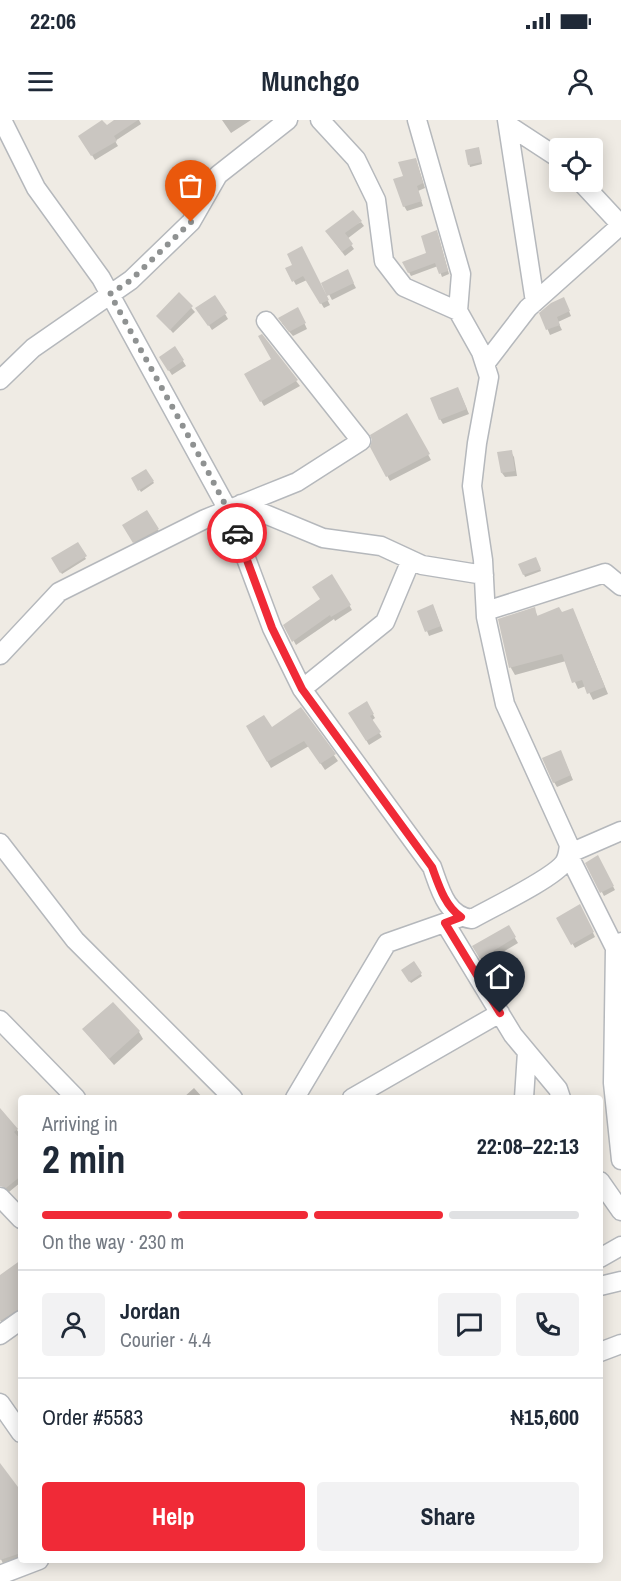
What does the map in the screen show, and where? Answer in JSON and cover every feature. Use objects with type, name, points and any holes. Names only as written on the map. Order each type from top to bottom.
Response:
[{"type":"street","points":[[2,120],[36,188],[101,278],[134,340],[234,507],[272,628],[302,689],[432,867],[441,892],[453,911],[453,920],[500,1013],[527,1052],[558,1089],[560,1095]]},
{"type":"street","points":[[0,380],[33,348],[131,280],[191,222],[218,175],[288,120]]},
{"type":"street","points":[[320,120],[356,159],[376,200],[384,261],[404,287],[458,311]]},
{"type":"street","points":[[297,1095],[387,943],[453,920],[472,919],[542,880],[563,864],[568,854],[569,845],[565,834],[506,704],[486,611],[484,574],[472,486],[489,377],[481,352],[458,311],[461,274],[417,120]]},
{"type":"street","points":[[508,122],[549,151]]},
{"type":"street","points":[[508,122],[535,302]]},
{"type":"street","points":[[485,364],[528,308],[621,225],[590,192]]},
{"type":"street","points":[[0,655],[59,592],[205,519],[297,482],[361,441],[266,321]]},
{"type":"street","points":[[234,507],[322,538],[381,546],[422,565],[484,574]]},
{"type":"street","points":[[302,689],[385,622],[411,560]]},
{"type":"street","points":[[486,611],[605,573],[621,586]]},
{"type":"street","points":[[568,854],[621,831]]},
{"type":"street","points":[[0,843],[75,940],[230,1095]]},
{"type":"street","points":[[568,854],[618,945],[613,1083],[621,1160]]},
{"type":"street","points":[[357,1095],[500,1013]]},
{"type":"street","points":[[0,1020],[73,1095]]},
{"type":"street","points":[[524,1095],[527,1052]]},
{"type":"street","points":[[603,1185],[621,1211]]},
{"type":"street","points":[[0,1197],[18,1216]]},
{"type":"street","points":[[603,1256],[621,1246]]},
{"type":"street","points":[[603,1285],[621,1281]]},
{"type":"street","points":[[0,1335],[18,1322]]},
{"type":"street","points":[[603,1351],[621,1344]]},
{"type":"street","points":[[0,1403],[18,1429]]},
{"type":"street","points":[[0,1575],[31,1563]]},
{"type":"building","points":[[102,120],[107,125],[114,120],[138,120],[114,136],[117,141],[91,156],[78,136]]},
{"type":"building","points":[[479,147],[482,162],[468,165],[465,150]]},
{"type":"building","points":[[416,158],[423,183],[417,186],[422,201],[403,207],[393,179],[403,176],[398,162]]},
{"type":"building","points":[[353,210],[362,221],[345,233],[353,244],[342,252],[325,231]]},
{"type":"building","points":[[437,230],[448,271],[439,274],[435,263],[408,273],[402,262],[426,253],[421,236]]},
{"type":"building","points":[[302,246],[329,300],[320,304],[303,276],[292,282],[285,268],[292,265],[287,254]]},
{"type":"building","points":[[348,269],[354,283],[327,296],[321,283]]},
{"type":"building","points":[[179,292],[193,306],[170,330],[156,316]]},
{"type":"building","points":[[215,295],[227,313],[208,326],[195,308]]},
{"type":"building","points":[[564,297],[570,311],[557,317],[560,325],[546,330],[539,313],[551,303]]},
{"type":"building","points":[[298,307],[306,323],[289,332],[278,318]]},
{"type":"building","points":[[262,334],[298,380],[260,402],[244,374],[271,359],[258,336]]},
{"type":"building","points":[[175,346],[184,360],[168,371],[159,357]]},
{"type":"building","points":[[458,387],[467,409],[439,420],[430,398]]},
{"type":"building","points":[[407,413],[430,454],[386,477],[370,447],[372,440],[370,435]]},
{"type":"building","points":[[512,450],[515,471],[501,473],[497,452]]},
{"type":"building","points":[[146,469],[154,481],[138,491],[131,478]]},
{"type":"building","points":[[147,510],[159,529],[133,543],[122,525]]},
{"type":"building","points":[[78,542],[87,556],[60,573],[51,558]]},
{"type":"building","points":[[536,557],[541,569],[523,575],[518,564]]},
{"type":"building","points":[[332,574],[351,605],[331,617],[330,615],[292,642],[283,625],[320,599],[312,587]]},
{"type":"building","points":[[433,604],[441,626],[425,632],[417,611]]},
{"type":"building","points":[[535,607],[537,616],[559,607],[562,612],[573,608],[605,687],[587,694],[582,680],[572,683],[562,654],[509,668],[498,619]]},
{"type":"building","points":[[367,701],[374,714],[370,716],[381,732],[366,741],[348,713]]},
{"type":"building","points":[[301,707],[336,754],[320,764],[304,741],[267,762],[246,726],[264,715],[272,727]]},
{"type":"building","points":[[561,750],[571,775],[553,783],[542,758]]},
{"type":"building","points":[[598,855],[614,886],[600,893],[585,863]]},
{"type":"building","points":[[580,904],[594,932],[571,945],[556,918]]},
{"type":"building","points":[[509,925],[516,937],[480,959],[472,946]]},
{"type":"building","points":[[414,961],[422,973],[409,982],[401,970]]},
{"type":"building","points":[[113,1002],[140,1031],[109,1059],[82,1029]]},
{"type":"building","points":[[0,1108],[18,1129],[14,1132],[18,1137],[18,1178],[6,1188],[0,1186]]},
{"type":"building","points":[[18,1262],[18,1310],[0,1321],[0,1275]]},
{"type":"building","points":[[0,1463],[18,1487],[18,1554],[0,1560]]},
{"type":"way so far","points":[[191,222],[131,280],[110,294],[206,468],[237,533]]},
{"type":"route","points":[[237,533],[272,628],[302,689],[432,867],[441,892],[453,911],[461,917],[445,923],[500,1013]]}]
